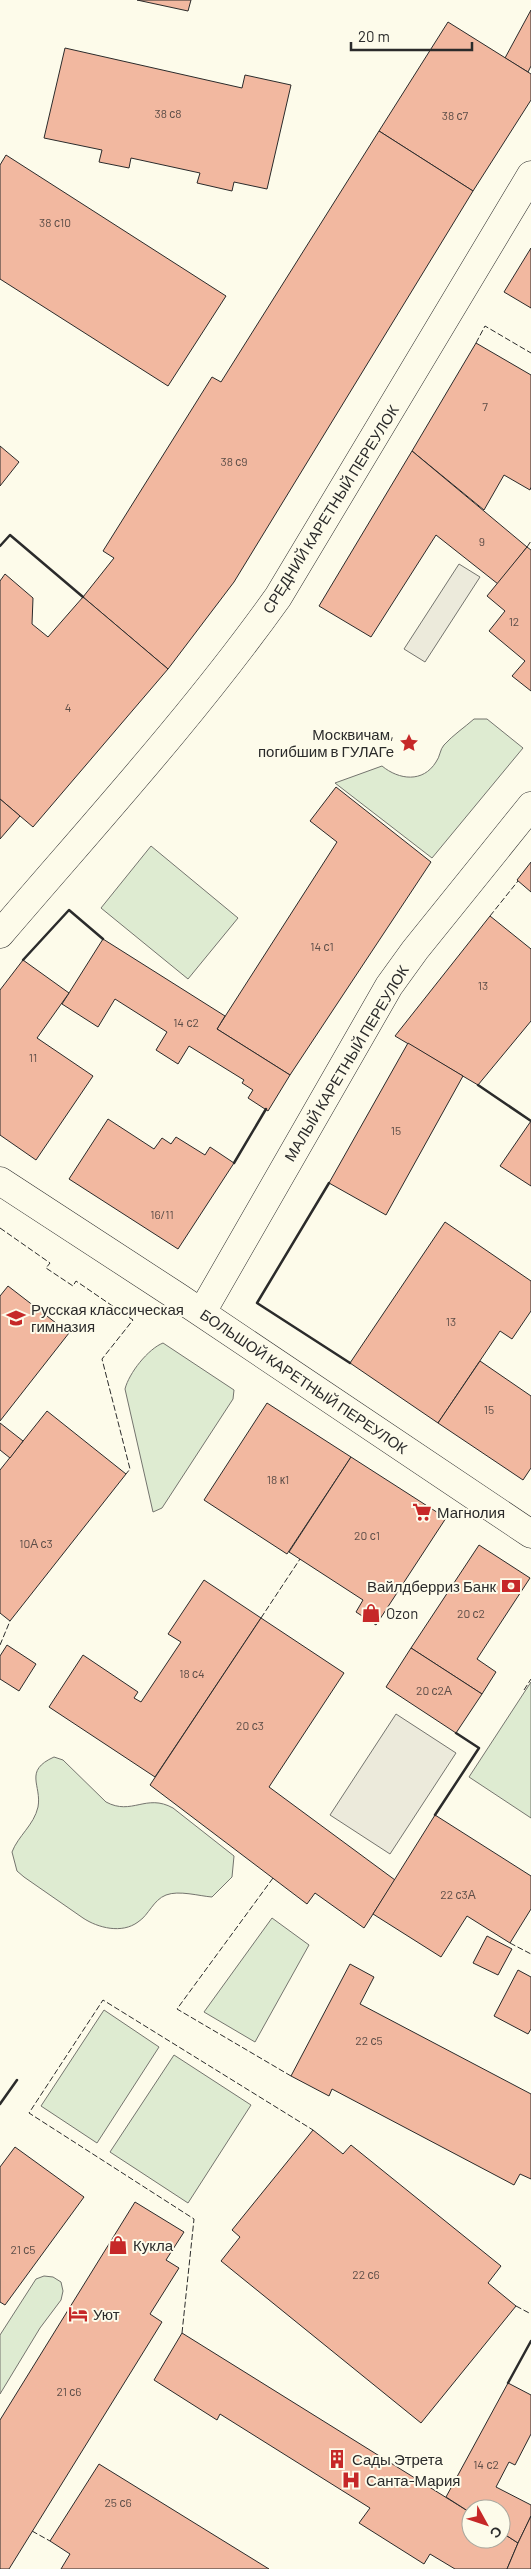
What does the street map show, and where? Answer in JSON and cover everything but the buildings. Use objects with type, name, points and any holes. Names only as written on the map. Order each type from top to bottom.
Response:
[{"type":"street","name":"СРЕДНИЙ КАРЕТНЫЙ ПЕРЕУЛОК","points":[[0,934],[157,753],[233,660],[278,597],[531,175]]},
{"type":"street","name":"МАЛЫЙ КАРЕТНЫЙ ПЕРЕУЛОК","points":[[202,1312],[389,986],[415,950],[531,806]]},
{"type":"street","name":"БОЛЬШОЙ КАРЕТНЫЙ ПЕРЕУЛОК","points":[[0,1181],[202,1312],[531,1534]]},
{"type":"green space","points":[[474,719],[487,719],[523,748],[432,858],[335,783],[382,766],[389,771],[403,776],[418,776],[431,769],[444,745]]},
{"type":"green space","points":[[151,846],[238,918],[188,979],[101,908]]},
{"type":"green space","points":[[163,1343],[234,1390],[233,1399],[162,1508],[153,1512],[125,1389],[140,1362],[151,1350]]},
{"type":"green space","points":[[531,1682],[531,1818],[469,1777]]},
{"type":"green space","points":[[54,1757],[63,1760],[106,1802],[115,1806],[124,1807],[155,1803],[173,1808],[234,1856],[232,1877],[212,1897],[183,1893],[166,1895],[158,1900],[142,1919],[132,1926],[125,1928],[103,1927],[83,1918],[17,1871],[12,1852],[33,1819],[38,1807],[36,1773],[45,1762]]},
{"type":"green space","points":[[272,1918],[309,1945],[255,2042],[204,2012]]},
{"type":"green space","points":[[104,2010],[159,2047],[97,2143],[41,2106]]},
{"type":"green space","points":[[174,2055],[251,2105],[188,2203],[110,2152]]},
{"type":"green space","points":[[44,2276],[53,2277],[61,2282],[63,2291],[61,2300],[40,2328],[0,2394],[0,2335],[36,2279]]},
{"type":"shaded area","points":[[459,564],[480,577],[425,662],[404,649]]},
{"type":"shaded area","points":[[396,1714],[456,1753],[390,1854],[330,1815]]},
{"type":"fence","points":[[476,343],[485,326],[531,353]]},
{"type":"fence","points":[[527,547],[531,541]]},
{"type":"fence","points":[[490,916],[518,881]]},
{"type":"fence","points":[[0,1228],[50,1263],[46,1268],[73,1286],[76,1281],[133,1320],[102,1359],[130,1469],[126,1474]]},
{"type":"fence","points":[[261,1618],[300,1559]]},
{"type":"fence","points":[[0,1645],[10,1621]]},
{"type":"fence","points":[[524,1690],[531,1679]]},
{"type":"fence","points":[[273,1878],[177,2009],[291,2076]]},
{"type":"fence","points":[[510,1943],[531,1954]]},
{"type":"fence","points":[[182,2333],[194,2219],[29,2113],[103,2000],[313,2130]]},
{"type":"fence","points":[[516,2306],[531,2314]]},
{"type":"fence","points":[[32,2531],[50,2541]]},
{"type":"wall","points":[[0,546],[10,535],[83,597]]},
{"type":"wall","points":[[23,960],[69,910],[103,939]]},
{"type":"wall","points":[[478,1085],[531,1121]]},
{"type":"wall","points":[[234,1163],[266,1109]]},
{"type":"wall","points":[[329,1183],[257,1303],[350,1363]]},
{"type":"wall","points":[[435,1815],[479,1748],[456,1733]]},
{"type":"wall","points":[[0,2104],[17,2080]]},
{"type":"wall","points":[[508,2383],[531,2341]]},
{"type":"place","name":"Москвичам, погибшим в ГУЛАГе","points":[[409,743]]},
{"type":"place","name":"Русская классическая гимназия","points":[[16,1318]]},
{"type":"place","name":"Магнолия","points":[[422,1512]]},
{"type":"place","name":"Вайлдберриз Банк","points":[[511,1586]]},
{"type":"place","name":"Ozon","points":[[371,1613]]},
{"type":"place","name":"Кукла","points":[[118,2245]]},
{"type":"place","name":"Уют","points":[[78,2314]]},
{"type":"place","name":"Сады Этрета","points":[[337,2459]]},
{"type":"place","name":"Санта-Мария","points":[[351,2480]]}]
